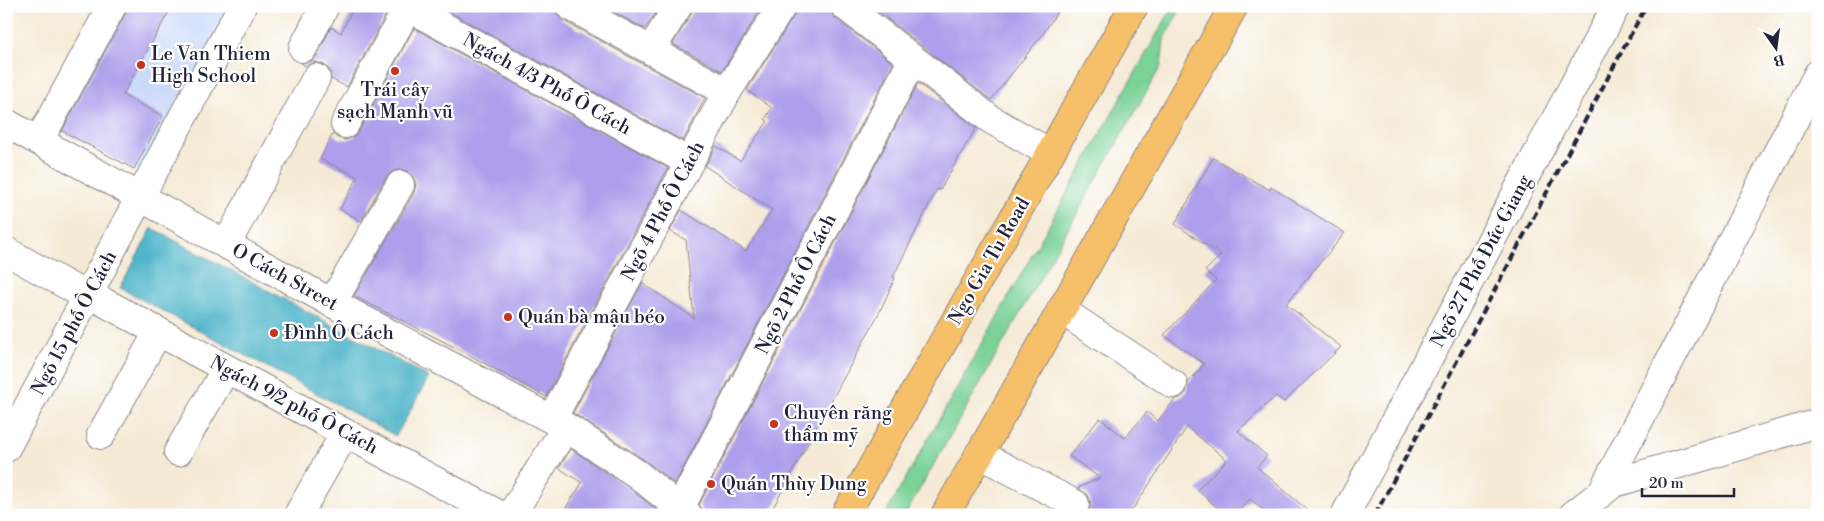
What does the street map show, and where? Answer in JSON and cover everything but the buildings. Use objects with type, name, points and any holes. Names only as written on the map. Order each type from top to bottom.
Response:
[{"type":"main road","name":"Ngo Gia Tu Road","points":[[845,515],[1134,6]]},
{"type":"main road","points":[[945,515],[1234,6]]},
{"type":"street","points":[[39,141],[112,6]]},
{"type":"street","name":"Ngõ 15 phố Ô Cách","points":[[8,441],[141,197],[242,6]]},
{"type":"street","points":[[303,48],[325,6]]},
{"type":"street","points":[[570,6],[727,92]]},
{"type":"street","points":[[651,50],[678,6]]},
{"type":"street","name":"Ngõ 4 Phố Ô Cách","points":[[511,515],[689,162],[727,92],[782,6]]},
{"type":"street","points":[[845,6],[990,118],[1050,153]]},
{"type":"street","name":"Ngõ 27 Phố Đức Giang","points":[[1345,515],[1616,6]]},
{"type":"street","points":[[345,124],[407,7]]},
{"type":"street","name":"Ngách 4/3 Phố Ô Cách","points":[[407,7],[689,162]]},
{"type":"street","name":"Ngõ 2 Phố Ô Cách","points":[[685,513],[913,59]]},
{"type":"street","points":[[1602,492],[1818,74]]},
{"type":"street","points":[[226,245],[316,78]]},
{"type":"street","name":"O Cách Street","points":[[6,123],[332,303],[559,423],[637,474],[685,513]]},
{"type":"street","points":[[332,303],[400,185]]},
{"type":"street","name":"Ngách 9/2 phố Ô Cách","points":[[6,251],[500,515]]},
{"type":"street","points":[[1061,310],[1172,384]]},
{"type":"street","points":[[101,435],[158,332]]},
{"type":"street","points":[[178,452],[226,369]]},
{"type":"street","points":[[1573,515],[1614,483],[1818,424]]},
{"type":"street","points":[[298,515],[345,433]]},
{"type":"street","points":[[979,454],[1075,504]]},
{"type":"shaded area","name":"Le Van Thiem High School","points":[[113,6],[233,6],[142,174],[50,124]]},
{"type":"green space","points":[[1173,6],[1182,6],[1164,40],[1161,66],[905,515],[885,515]]},
{"type":"water","points":[[152,228],[429,377],[396,436],[120,288]]},
{"type":"railway","points":[[1375,515],[1646,6]]},
{"type":"place","name":"Le Van Thiem High School","points":[[141,65]]},
{"type":"place","name":"Trái cây sạch Mạnh vũ","points":[[395,71]]},
{"type":"place","name":"Quán bà mậu béo","points":[[508,317]]},
{"type":"place","name":"Đình Ô Cách","points":[[274,333]]},
{"type":"place","name":"Chuyên răng thẩm mỹ","points":[[774,424]]},
{"type":"place","name":"Quán Thùy Dung","points":[[711,484]]}]
